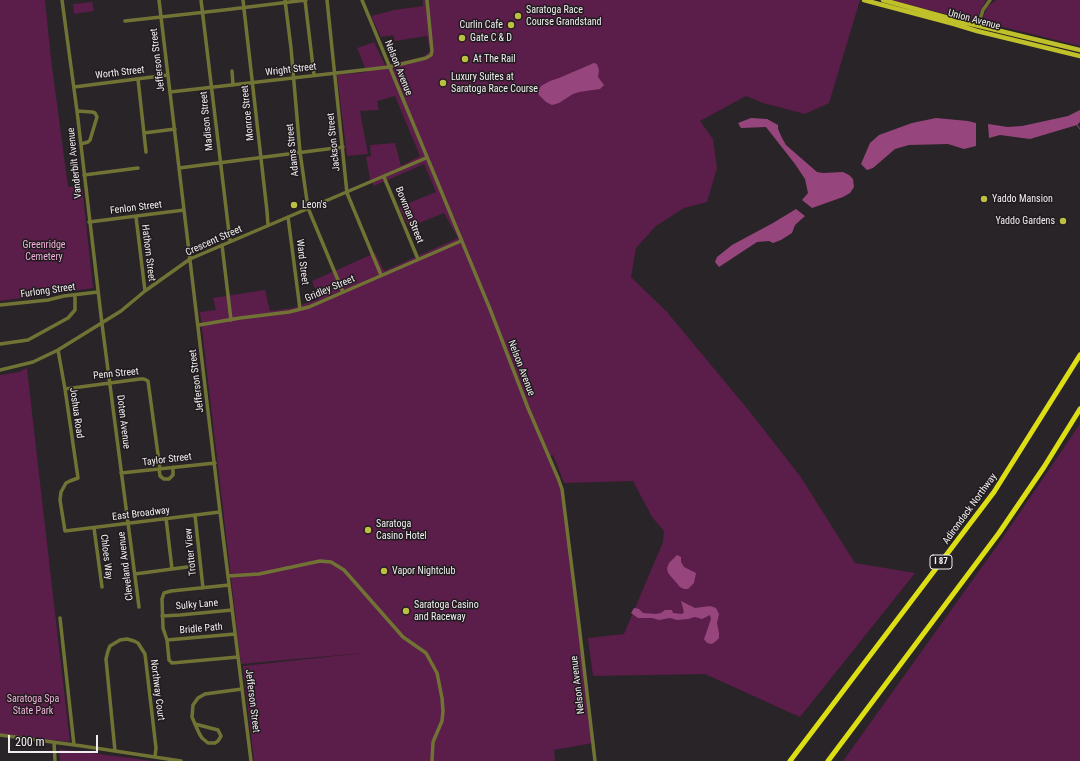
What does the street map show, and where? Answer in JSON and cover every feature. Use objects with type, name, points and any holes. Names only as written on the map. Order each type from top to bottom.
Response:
[{"type":"highway","name":"Adirondack Northway","points":[[790,761],[994,492],[1080,355]]},
{"type":"highway","points":[[828,761],[999,533],[1044,467],[1080,409]]},
{"type":"main road","name":"Union Avenue","points":[[864,0],[977,31],[1080,56]]},
{"type":"main road","name":"Union Avenue","points":[[884,0],[978,26],[1080,50]]},
{"type":"street","name":"Vanderbilt Avenue","points":[[62,0],[77,111],[102,324]]},
{"type":"street","name":"Jefferson Street","points":[[159,0],[199,325],[220,512],[252,761]]},
{"type":"street","name":"Madison Street","points":[[202,0],[230,241]]},
{"type":"street","name":"Monroe Street","points":[[243,0],[268,211],[268,225]]},
{"type":"street","points":[[125,21],[244,8],[285,1],[306,0],[314,75]]},
{"type":"street","name":"Jackson Street","points":[[326,0],[347,193],[381,275]]},
{"type":"street","name":"Nelson Avenue","points":[[362,0],[426,158],[490,308],[528,408],[562,489],[595,761]]},
{"type":"street","name":"Wright Street","points":[[170,92],[389,67],[426,58],[431,56],[432,51],[427,0]]},
{"type":"street","points":[[977,31],[983,10],[990,0]]},
{"type":"street","name":"Adams Street","points":[[285,1],[300,152],[308,208],[343,292]]},
{"type":"street","points":[[232,71],[233,85]]},
{"type":"street","name":"Worth Street","points":[[74,87],[168,75]]},
{"type":"street","points":[[138,79],[146,152]]},
{"type":"street","points":[[77,111],[95,112],[97,117],[90,140],[81,144]]},
{"type":"street","points":[[144,134],[175,129]]},
{"type":"street","points":[[179,168],[343,147]]},
{"type":"street","name":"Crescent Street","points":[[0,370],[33,362],[58,350],[121,311],[145,291],[190,259],[426,158]]},
{"type":"street","points":[[84,175],[138,168]]},
{"type":"street","name":"Bowman Street","points":[[384,177],[418,259]]},
{"type":"street","name":"Fenlon Street","points":[[89,222],[184,210]]},
{"type":"street","name":"Hathorn Street","points":[[136,217],[145,291]]},
{"type":"street","name":"Ward Street","points":[[288,217],[300,309]]},
{"type":"street","name":"Gridley Street","points":[[199,325],[289,312],[308,307],[461,241]]},
{"type":"street","points":[[222,245],[231,320]]},
{"type":"street","name":"Furlong Street","points":[[0,305],[48,300],[64,296],[98,292]]},
{"type":"street","points":[[0,344],[28,340],[68,318],[75,310],[75,295]]},
{"type":"street","name":"Doten Avenue","points":[[102,324],[121,473],[129,523]]},
{"type":"street","name":"Joshua Road","points":[[58,350],[78,478],[66,483],[61,492],[60,500],[65,531]]},
{"type":"street","name":"Penn Street","points":[[65,388],[146,379],[148,381],[159,469]]},
{"type":"street","name":"Taylor Street","points":[[121,473],[215,463]]},
{"type":"street","points":[[159,469],[160,476],[164,479],[170,479],[173,475],[173,467]]},
{"type":"street","name":"East Broadway","points":[[65,531],[220,512]]},
{"type":"street","name":"Trotter View","points":[[195,515],[203,588]]},
{"type":"street","points":[[166,518],[172,570]]},
{"type":"street","name":"Cleveland Avenue","points":[[129,523],[139,608]]},
{"type":"street","name":"Chloes Way","points":[[94,528],[102,587]]},
{"type":"street","points":[[228,576],[259,574],[320,561],[331,562],[344,570],[403,637],[426,653],[437,673],[443,711],[442,721],[433,742],[432,761]]},
{"type":"street","points":[[135,574],[187,568]]},
{"type":"street","points":[[229,585],[164,593],[162,597],[162,616],[167,640],[169,661],[172,663],[238,657]]},
{"type":"street","name":"Sulky Lane","points":[[162,616],[232,610]]},
{"type":"street","points":[[60,618],[74,744]]},
{"type":"street","name":"Bridle Path","points":[[167,640],[236,634]]},
{"type":"street","name":"Northway Court","points":[[115,751],[106,659],[110,646],[120,640],[127,639],[138,643],[145,654],[156,748],[155,757]]},
{"type":"street","points":[[195,724],[215,728],[220,732],[220,739],[215,743],[208,742],[202,738],[195,724],[192,710],[193,706],[198,698],[210,693],[242,689]]},
{"type":"street","points":[[0,735],[74,744],[181,761]]},
{"type":"street","points":[[54,742],[55,761]]},
{"type":"green space","name":"Greenridge Cemetery","points":[[0,0],[45,0],[51,59],[68,187],[82,186],[93,288],[0,301]]},
{"type":"green space","points":[[423,0],[860,0],[829,103],[805,114],[763,103],[746,96],[700,121],[713,139],[717,168],[707,202],[684,208],[656,226],[636,248],[631,277],[667,312],[750,412],[800,476],[855,563],[915,573],[800,717],[705,674],[593,676],[588,638],[624,634],[663,542],[664,531],[652,517],[633,481],[564,483],[553,455],[548,457],[562,489],[593,743],[554,750],[555,761],[254,761],[243,666],[363,653],[241,664],[200,312],[216,310],[213,298],[265,290],[270,311],[293,308],[319,299],[312,281],[375,253],[384,271],[458,238],[444,213],[409,227],[399,207],[436,192],[424,164],[374,186],[370,179],[366,157],[371,156],[370,145],[395,143],[401,166],[420,156],[395,96],[377,101],[379,110],[360,111],[368,154],[347,156],[337,75],[367,72],[357,48],[374,42],[385,65],[423,57],[430,51],[427,36],[395,41],[393,35],[381,37],[371,16],[394,10],[423,6]]},
{"type":"green space","points":[[890,0],[986,0],[977,18],[973,21]]},
{"type":"green space","points":[[996,0],[1080,0],[1080,46],[987,23],[984,21],[984,15],[988,6]]},
{"type":"green space","points":[[92,2],[94,11],[74,14],[73,4]]},
{"type":"green space","name":"Saratoga Spa State Park","points":[[27,368],[70,742],[0,734],[0,375],[19,372]]},
{"type":"green space","points":[[1080,424],[1080,761],[843,761],[997,546]]},
{"type":"green space","points":[[59,749],[146,760],[153,761],[60,761]]},
{"type":"shaded area","points":[[594,63],[597,64],[599,70],[598,77],[604,85],[600,89],[573,94],[559,103],[552,105],[546,102],[539,95],[538,92],[541,86]]},
{"type":"shaded area","points":[[1080,110],[1080,122],[1077,125],[1030,139],[1000,135],[989,138],[988,124],[1008,127],[1022,126],[1068,116]]},
{"type":"shaded area","points":[[751,118],[767,119],[778,125],[778,129],[786,145],[817,172],[843,172],[849,175],[853,179],[854,187],[850,193],[812,208],[802,200],[808,193],[805,179],[766,127],[741,128],[738,123]]},
{"type":"shaded area","points":[[936,118],[976,123],[976,146],[964,149],[948,144],[909,145],[895,149],[873,168],[867,170],[861,164],[870,143],[879,135],[912,123]]},
{"type":"shaded area","points":[[796,209],[805,216],[795,225],[792,233],[773,243],[769,241],[757,242],[719,267],[715,262],[717,257],[732,245]]},
{"type":"shaded area","points":[[677,555],[681,557],[681,562],[684,567],[696,573],[694,583],[688,589],[680,587],[668,573],[667,568],[669,563]]},
{"type":"shaded area","points":[[681,601],[695,608],[710,606],[716,608],[719,614],[717,623],[719,638],[716,641],[712,644],[707,643],[704,639],[711,619],[710,615],[702,619],[695,617],[677,620],[670,618],[659,620],[652,618],[638,618],[631,613],[634,608],[639,609],[643,613],[656,614],[665,610],[672,610],[673,613],[682,614],[684,612]]},
{"type":"waterway","points":[[1077,125],[1080,129]]},
{"type":"place","name":"Saratoga Race Course Grandstand","points":[[518,16]]},
{"type":"place","name":"Curlin Cafe","points":[[511,25]]},
{"type":"place","name":"Gate C & D","points":[[462,38]]},
{"type":"place","name":"At The Rail","points":[[465,59]]},
{"type":"place","name":"Luxury Suites at Saratoga Race Course","points":[[443,83]]},
{"type":"place","name":"Yaddo Mansion","points":[[984,199]]},
{"type":"place","name":"Leon's","points":[[294,205]]},
{"type":"place","name":"Yaddo Gardens","points":[[1063,221]]},
{"type":"place","name":"Saratoga Casino Hotel","points":[[368,530]]},
{"type":"place","name":"Vapor Nightclub","points":[[384,571]]},
{"type":"place","name":"Saratoga Casino and Raceway","points":[[406,611]]}]
